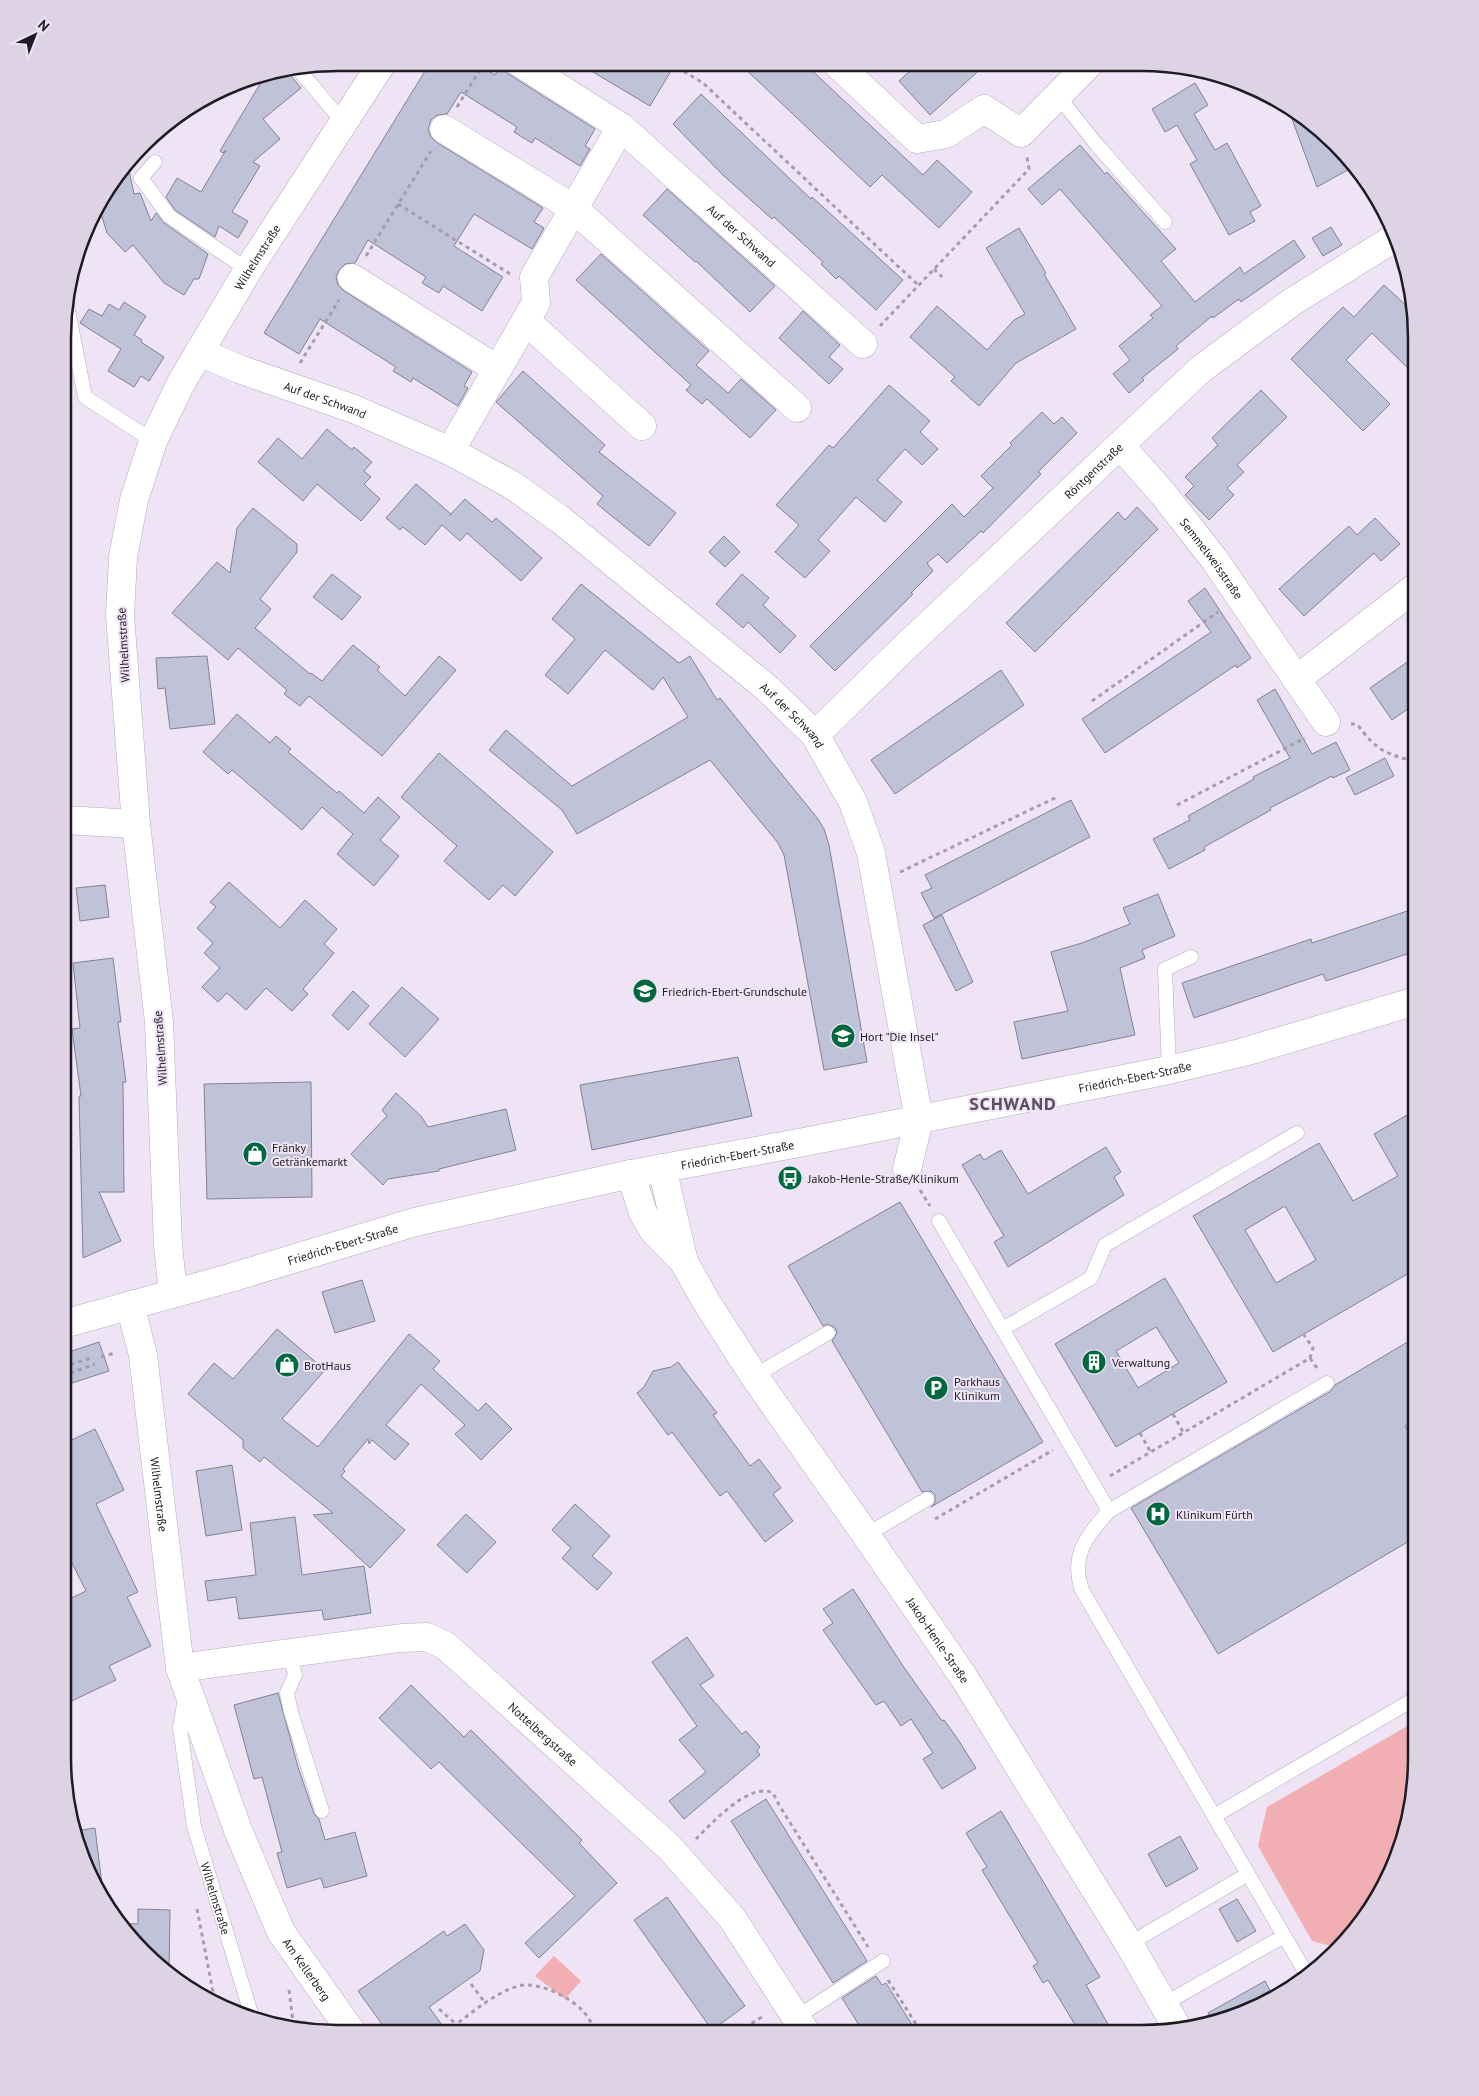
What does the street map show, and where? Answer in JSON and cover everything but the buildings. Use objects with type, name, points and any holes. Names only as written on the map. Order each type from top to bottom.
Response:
[{"type":"street","name":"Wilhelmstraße","points":[[173,1293],[168,1245],[159,1022],[136,824],[120,615],[123,557],[133,506],[153,441],[181,383],[248,270],[377,71]]},
{"type":"street","name":"Auf der Schwand","points":[[533,71],[621,127],[863,344]]},
{"type":"street","points":[[844,71],[917,139],[946,134],[984,110],[1021,133],[1082,71]]},
{"type":"street","points":[[450,451],[536,303],[534,277],[621,127]]},
{"type":"street","points":[[444,129],[573,208],[797,408]]},
{"type":"street","name":"Röntgenstraße","points":[[815,735],[903,649],[1201,369],[1292,302],[1389,241]]},
{"type":"street","points":[[352,278],[497,369]]},
{"type":"street","points":[[526,321],[642,426]]},
{"type":"street","name":"Auf der Schwand","points":[[199,352],[286,386],[354,409],[450,451],[512,485],[561,520],[768,688],[815,735],[853,802],[871,853],[919,1120]]},
{"type":"street","name":"Semmelweisstraße","points":[[1120,445],[1214,558],[1326,722]]},
{"type":"street","points":[[1296,679],[1408,593]]},
{"type":"street","points":[[71,820],[136,824]]},
{"type":"street","name":"Friedrich-Ebert-Straße","points":[[71,1322],[415,1222],[631,1174],[919,1120],[1169,1070],[1244,1052],[1408,1003]]},
{"type":"street","points":[[907,1169],[919,1120]]},
{"type":"street","name":"Jakob-Henle-Straße","points":[[662,1168],[684,1262]]},
{"type":"street","name":"Jakob-Henle-Straße","points":[[631,1174],[643,1213],[652,1230],[684,1262],[707,1303],[754,1376],[963,1676],[1129,1944],[1174,2022]]},
{"type":"street","name":"Wilhelmstraße","points":[[130,1305],[143,1355],[183,1677],[238,1830],[281,1932]]},
{"type":"street","name":"Nottelbergstraße","points":[[183,1677],[290,1653],[401,1638],[427,1637],[446,1646],[678,1858],[732,1918],[802,2025]]},
{"type":"street","name":"Am Kellerberg","points":[[281,1932],[347,2025]]},
{"type":"lane","points":[[302,74],[344,123]]},
{"type":"lane","points":[[1058,96],[1097,145],[1165,222]]},
{"type":"lane","points":[[155,162],[141,178],[169,216],[248,270]]},
{"type":"lane","points":[[72,328],[86,398],[153,441]]},
{"type":"lane","points":[[1169,1070],[1165,969],[1191,958]]},
{"type":"lane","points":[[1004,1328],[1091,1278],[1105,1245],[1297,1133]]},
{"type":"lane","points":[[939,1221],[1004,1328],[1109,1511]]},
{"type":"lane","points":[[754,1376],[828,1333]]},
{"type":"lane","points":[[1304,1969],[1082,1590],[1077,1565],[1083,1545],[1092,1530],[1109,1511],[1327,1383]]},
{"type":"lane","points":[[866,1535],[927,1499]]},
{"type":"lane","points":[[290,1653],[295,1675],[287,1693],[322,1811]]},
{"type":"lane","name":"Wilhelmstraße","points":[[183,1677],[180,1728],[194,1826],[250,2010]]},
{"type":"lane","points":[[1214,1816],[1408,1703]]},
{"type":"lane","points":[[1129,1944],[1248,1874]]},
{"type":"lane","points":[[1164,2004],[1284,1936]]},
{"type":"lane","points":[[802,2025],[881,1963]]},
{"type":"path","points":[[286,386],[479,71]]},
{"type":"path","points":[[682,71],[703,83],[918,285]]},
{"type":"path","points":[[863,344],[1030,169],[1021,133]]},
{"type":"path","points":[[398,204],[535,290]]},
{"type":"path","points":[[934,269],[942,277]]},
{"type":"path","points":[[1092,702],[1240,597]]},
{"type":"path","points":[[1177,805],[1310,735],[1326,722],[1357,724],[1370,742],[1394,757],[1408,760]]},
{"type":"path","points":[[875,878],[891,877],[1057,797]]},
{"type":"path","points":[[907,1169],[939,1221]]},
{"type":"path","points":[[1094,1485],[1310,1358],[1313,1348],[1304,1335]]},
{"type":"path","points":[[101,1358],[119,1351]]},
{"type":"path","points":[[71,1364],[91,1358]]},
{"type":"path","points":[[71,1373],[95,1364]]},
{"type":"path","points":[[1173,1414],[1183,1432]]},
{"type":"path","points":[[1140,1433],[1150,1451]]},
{"type":"path","points":[[903,1514],[924,1526],[1068,1441]]},
{"type":"path","points":[[678,1858],[717,1819],[747,1796],[757,1791],[768,1790],[773,1792],[778,1805],[881,1963],[917,2025]]},
{"type":"path","points":[[472,1984],[486,2004]]},
{"type":"path","points":[[439,2009],[456,2024],[486,2004],[519,1986],[534,1986],[552,1990],[582,2010],[592,2025]]},
{"type":"shaded area","points":[[1408,1726],[1407,1775],[1403,1810],[1394,1843],[1380,1876],[1363,1906],[1329,1946],[1312,1941],[1258,1846],[1267,1807]]},
{"type":"shaded area","points":[[554,1956],[581,1981],[565,1999],[535,1976]]},
{"type":"place","name":"Friedrich-Ebert-Grundschule","points":[[645,991]]},
{"type":"place","name":"Hort \"Die Insel\"","points":[[843,1036]]},
{"type":"place","name":"Fränky Getränkemarkt","points":[[255,1154]]},
{"type":"place","name":"Jakob-Henle-Straße/Klinikum","points":[[790,1178]]},
{"type":"place","name":"Verwaltung","points":[[1094,1362]]},
{"type":"place","name":"BrotHaus","points":[[287,1365]]},
{"type":"place","name":"Parkhaus Klinikum","points":[[936,1388]]},
{"type":"place","name":"Klinikum Fürth","points":[[1158,1514]]},
{"type":"district","name":"SCHWAND","points":[[1013,1103]]}]
